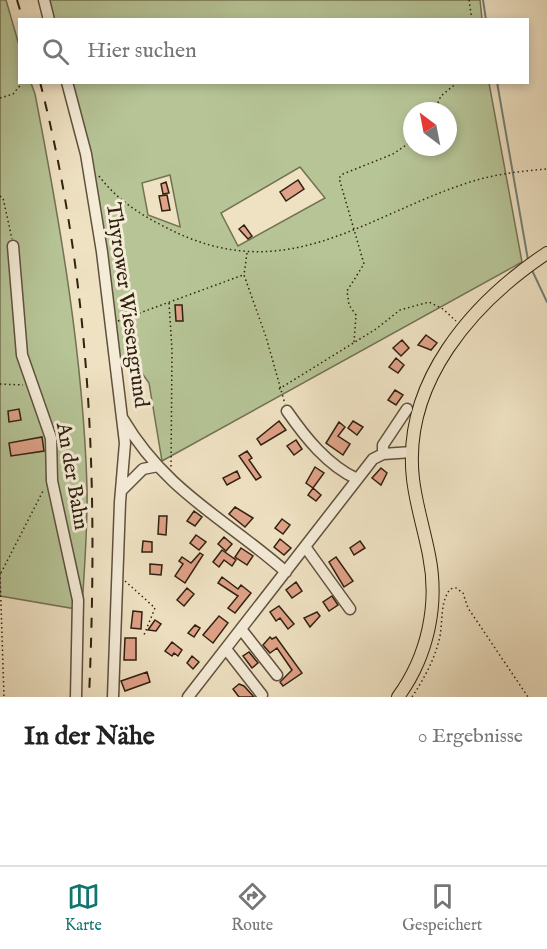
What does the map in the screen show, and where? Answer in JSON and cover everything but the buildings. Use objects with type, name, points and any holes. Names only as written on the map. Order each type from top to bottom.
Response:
[{"type":"main road","points":[[398,697],[423,650],[433,599],[431,563],[415,492],[412,452],[425,388],[464,328],[488,300],[519,272],[544,255]]},
{"type":"street","points":[[44,0],[48,18]]},
{"type":"street","name":"Thyrower Wiesengrund","points":[[68,84],[86,154],[111,323],[122,417],[159,467],[184,494],[286,572]]},
{"type":"street","name":"An der Bahn","points":[[13,246],[22,355],[51,438],[52,481],[78,600],[76,697]]},
{"type":"street","points":[[383,454],[383,445],[407,409]]},
{"type":"street","points":[[287,411],[303,434],[330,461],[357,479]]},
{"type":"street","points":[[113,697],[125,443],[122,417]]},
{"type":"street","points":[[188,697],[373,459],[383,454],[412,452]]},
{"type":"street","points":[[122,491],[133,476],[143,469],[159,467]]},
{"type":"street","points":[[306,548],[350,609]]},
{"type":"street","points":[[241,629],[277,675]]},
{"type":"street","points":[[226,649],[262,695]]},
{"type":"path","points":[[469,0],[472,18]]},
{"type":"path","points":[[0,98],[13,94],[21,84]]},
{"type":"path","points":[[438,102],[441,96],[456,84]]},
{"type":"path","points":[[354,342],[356,315],[349,305],[347,291],[364,264],[339,178],[393,154],[403,147]]},
{"type":"path","points":[[95,170],[116,196],[138,214],[186,238],[248,253],[319,244],[470,182],[523,171],[547,169]]},
{"type":"path","points":[[0,196],[3,198],[13,246]]},
{"type":"path","points":[[248,253],[244,275],[266,337],[287,411]]},
{"type":"path","points":[[111,323],[244,275]]},
{"type":"path","points":[[279,389],[376,329],[400,310],[429,302],[443,309],[464,328]]},
{"type":"path","points":[[168,303],[172,350],[171,480]]},
{"type":"path","points":[[0,384],[31,385]]},
{"type":"path","points":[[4,697],[0,573],[43,490],[52,481]]},
{"type":"path","points":[[118,575],[155,608],[144,635]]},
{"type":"path","points":[[412,697],[430,669],[440,635],[444,598],[450,589],[456,588],[463,593],[468,608],[528,697]]},
{"type":"green space","points":[[0,0],[6,0],[18,42],[18,84],[31,84],[35,94],[53,191],[69,289],[81,388],[87,487],[82,610],[0,596]]},
{"type":"green space","points":[[46,0],[480,0],[482,18],[50,18]]},
{"type":"green space","points":[[67,84],[489,84],[522,262],[162,461],[149,383],[130,356],[121,364],[85,153]],"holes":[[[300,167],[325,198],[238,246],[221,213]],[[170,175],[180,227],[148,215],[142,183]]]},
{"type":"waterway","points":[[483,0],[486,18]]},
{"type":"waterway","points":[[497,84],[528,260]]},
{"type":"waterway","points":[[531,268],[547,302]]},
{"type":"railway","points":[[17,0],[22,18]]},
{"type":"railway","points":[[40,84],[71,235],[81,311],[91,465],[92,619],[89,697]]}]
